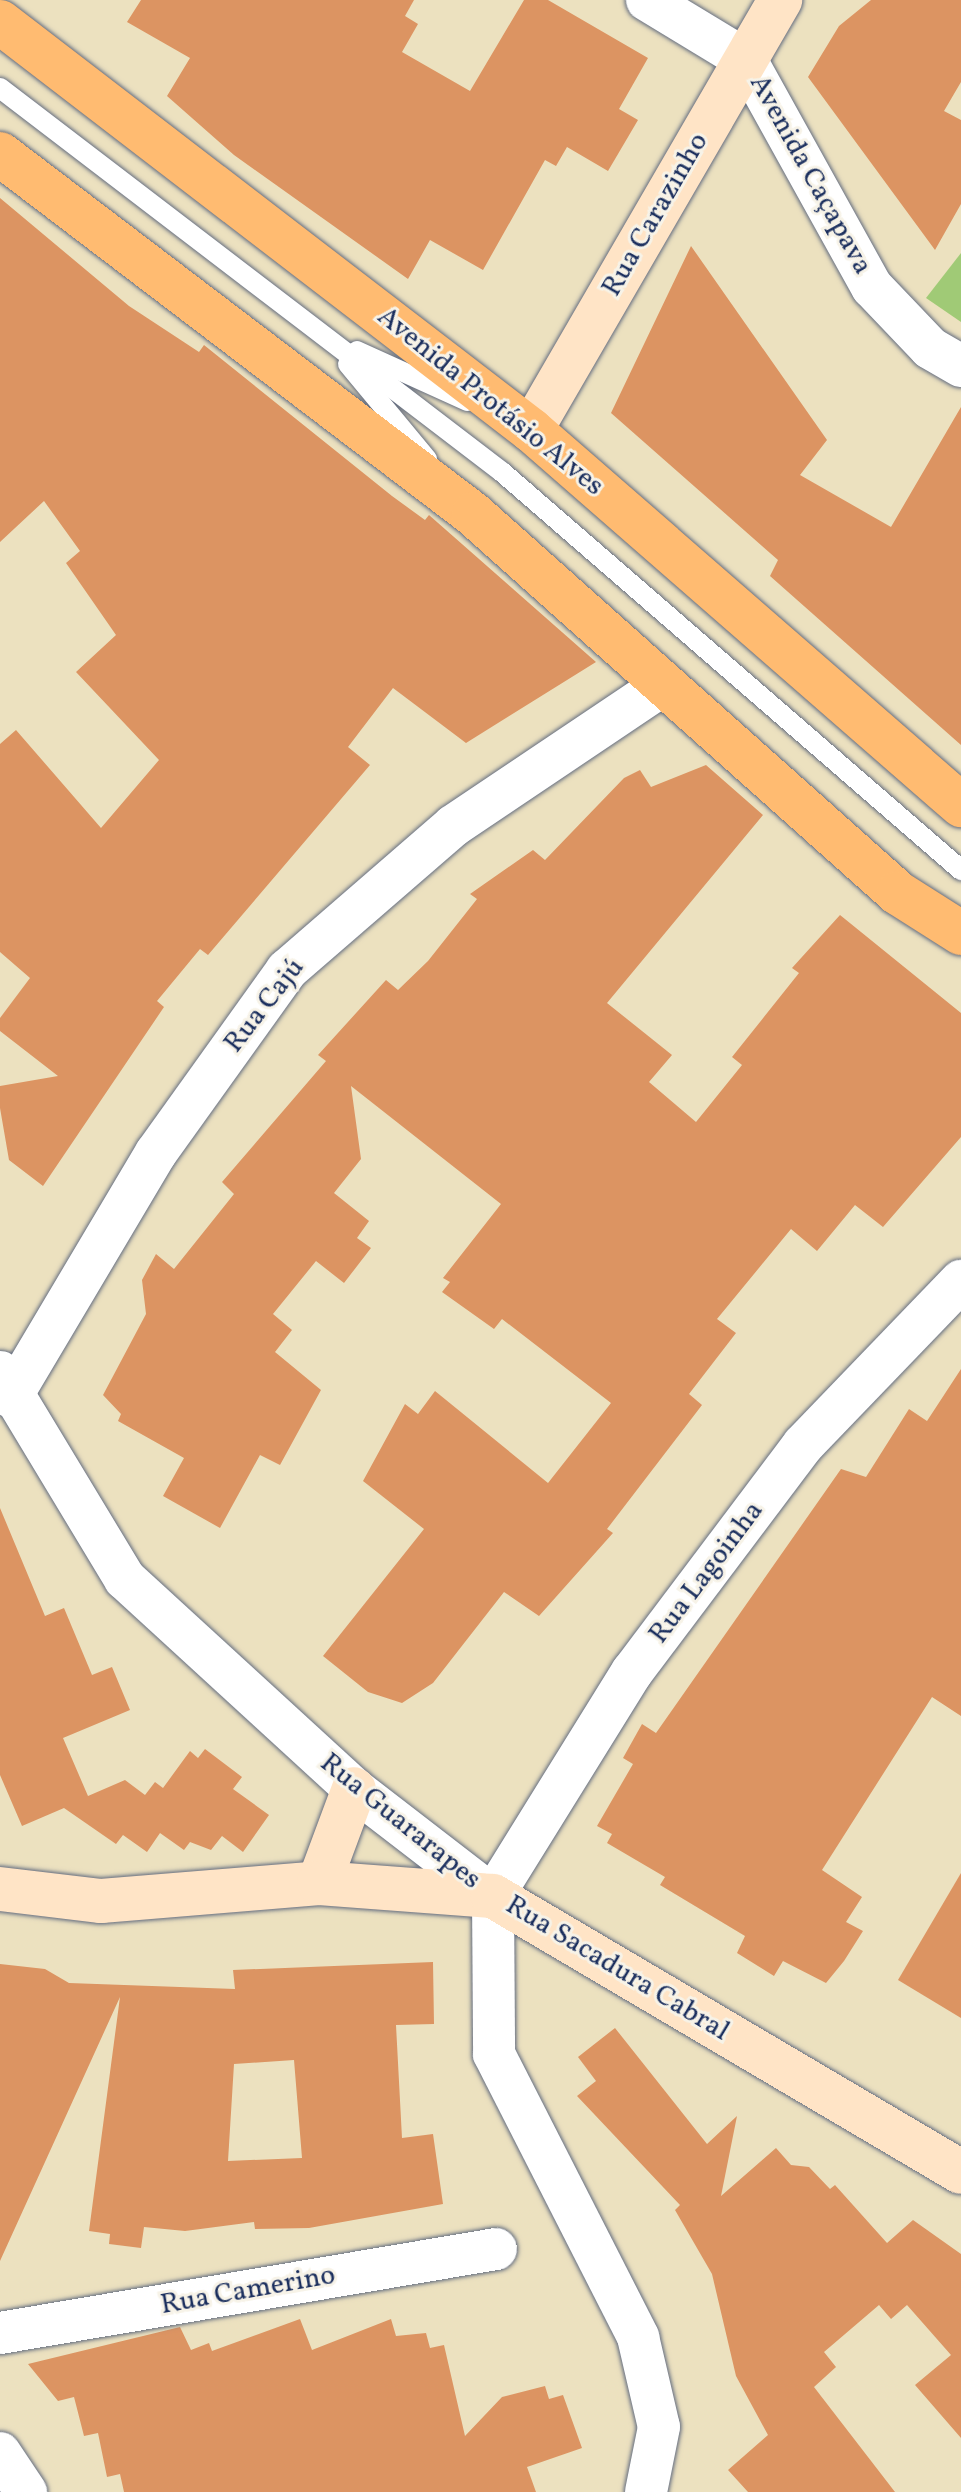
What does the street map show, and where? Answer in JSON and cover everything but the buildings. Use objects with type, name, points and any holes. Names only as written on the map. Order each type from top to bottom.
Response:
[{"type":"main road","name":"Avenida Protásio Alves","points":[[0,22],[531,430],[961,805]]},
{"type":"main road","points":[[0,154],[473,514],[898,893],[961,933]]},
{"type":"street","name":"Avenida Caçapava","points":[[647,0],[746,60],[872,287],[930,348],[961,366]]},
{"type":"street","name":"Rua Carazinho","points":[[531,430],[780,0]]},
{"type":"street","name":"Rua Cajú","points":[[6,1384],[156,1153],[287,970],[453,826],[664,684]]},
{"type":"street","name":"Rua Lagoinha","points":[[493,1896],[632,1672],[803,1445],[961,1281]]},
{"type":"street","name":"Rua Guararapes","points":[[6,1384],[125,1579],[354,1789],[493,1896],[494,2054],[638,2337],[659,2427],[646,2492]]},
{"type":"street","points":[[319,1883],[354,1789]]},
{"type":"street","name":"Rua Sacadura Cabral","points":[[0,1889],[101,1901],[319,1883],[493,1896],[961,2172]]},
{"type":"street","name":"Rua Camerino","points":[[0,2333],[496,2249]]},
{"type":"street","points":[[0,2453],[26,2492]]},
{"type":"lane","points":[[0,88],[502,472],[961,870]]},
{"type":"lane","points":[[324,337],[531,430]]},
{"type":"lane","points":[[324,337],[473,514]]},
{"type":"green space","points":[[961,253],[961,322],[926,298]]}]
